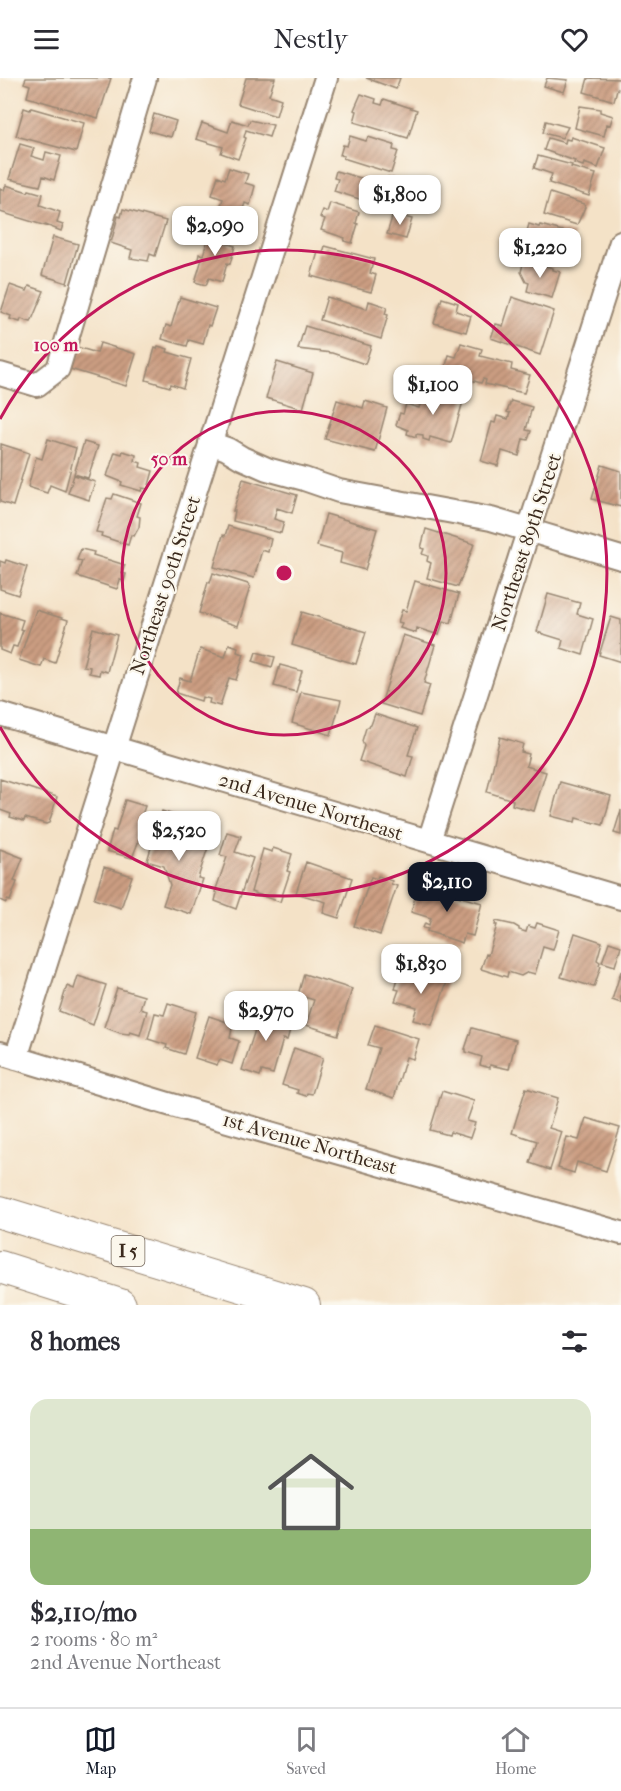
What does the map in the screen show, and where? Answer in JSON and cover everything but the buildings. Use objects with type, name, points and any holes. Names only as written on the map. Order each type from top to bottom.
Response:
[{"type":"highway","name":"I 5","points":[[0,1212],[304,1305]]},
{"type":"highway","points":[[0,1267],[120,1305]]},
{"type":"street","points":[[0,374],[37,385],[58,369],[145,78]]},
{"type":"street","name":"Northeast 90th Street","points":[[8,1055],[114,748],[326,78]]},
{"type":"street","name":"Northeast 89th Street","points":[[429,841],[621,242]]},
{"type":"street","points":[[210,443],[267,469],[304,478],[339,491],[476,516],[621,558]]},
{"type":"street","name":"2nd Avenue Northeast","points":[[0,714],[621,898]]},
{"type":"street","name":"1st Avenue Northeast","points":[[8,1055],[165,1103],[621,1233]]}]
